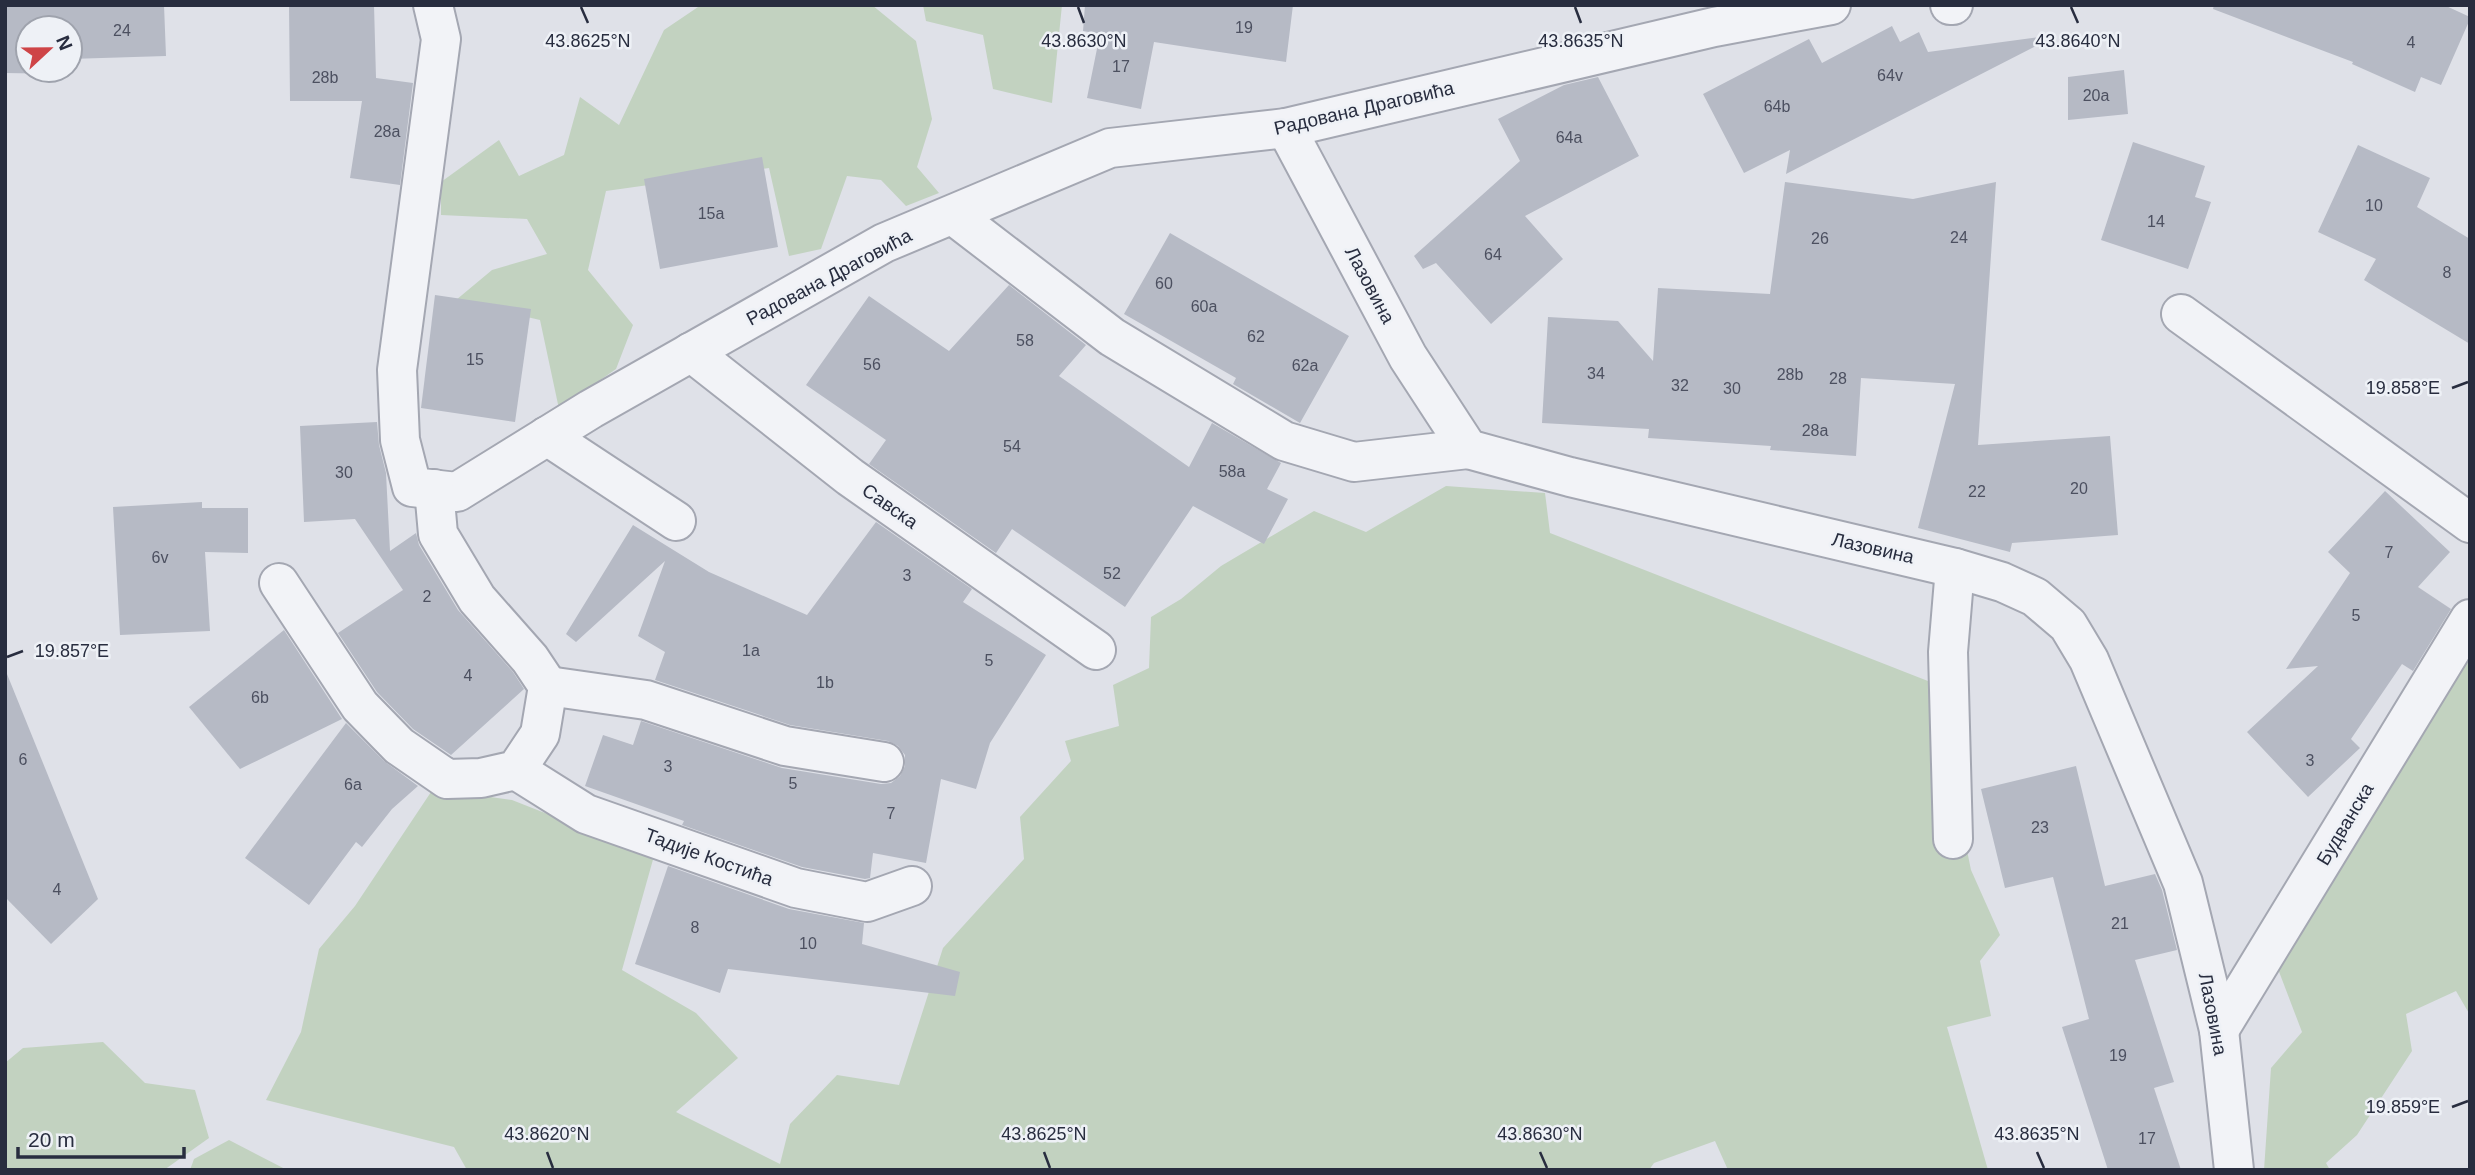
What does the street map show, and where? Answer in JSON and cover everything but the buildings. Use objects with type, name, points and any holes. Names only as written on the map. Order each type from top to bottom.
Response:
[{"type":"street","points":[[279,583],[360,706],[399,746],[447,779],[481,778],[516,770],[540,734],[548,686],[530,659],[477,599],[438,534],[434,489],[412,487],[400,440],[397,370],[441,39],[433,5]]},
{"type":"street","name":"Радована Драговића","points":[[434,489],[457,492],[691,352],[884,243],[1110,148],[1286,128],[1714,27],[1831,5]]},
{"type":"street","name":"Лазовина","points":[[1286,128],[1408,357],[1468,449],[1570,477],[1955,568],[2002,582],[2035,597],[2067,625],[2089,660],[2183,883],[2219,1030],[2234,1170]]},
{"type":"street","points":[[953,215],[1112,337],[1284,441],[1354,462],[1468,449]]},
{"type":"street","points":[[2181,314],[2470,523]]},
{"type":"street","name":"Савска","points":[[691,352],[850,477],[1096,650]]},
{"type":"street","points":[[547,436],[676,521]]},
{"type":"street","points":[[1953,839],[1948,652],[1955,568]]},
{"type":"street","name":"Будванска","points":[[2219,1030],[2470,619]]},
{"type":"street","points":[[548,686],[646,701],[785,746],[884,762]]},
{"type":"street","name":"Тадије Костића","points":[[516,770],[586,814],[796,888],[867,902],[912,886]]},
{"type":"green space","points":[[701,5],[872,5],[916,41],[932,119],[917,167],[939,193],[906,206],[881,180],[847,176],[821,249],[789,256],[769,168],[606,191],[588,270],[633,325],[616,369],[559,409],[540,320],[456,300],[492,270],[547,254],[527,219],[441,215],[441,182],[499,140],[519,176],[564,155],[580,97],[619,125],[664,30]]},
{"type":"green space","points":[[923,5],[1062,5],[1052,103],[993,89],[983,35],[926,21]]},
{"type":"green space","points":[[1446,486],[1545,493],[1550,533],[1933,683],[1971,870],[2000,935],[1980,961],[1991,1016],[1947,1027],[1988,1170],[1728,1170],[1715,1141],[1654,1163],[1649,1170],[467,1170],[454,1147],[266,1100],[301,1032],[319,949],[355,906],[433,789],[512,800],[654,856],[622,970],[696,1013],[738,1058],[676,1112],[780,1164],[790,1124],[837,1075],[899,1085],[943,948],[1024,859],[1020,817],[1071,761],[1065,741],[1119,726],[1113,685],[1149,668],[1151,617],[1181,599],[1221,566],[1314,511],[1366,532]]},
{"type":"green space","points":[[2470,651],[2470,1015],[2456,991],[2406,1014],[2412,1051],[2357,1135],[2326,1163],[2330,1170],[2264,1170],[2271,1068],[2302,1032],[2278,969]]},
{"type":"green space","points":[[103,1042],[145,1083],[195,1090],[209,1138],[164,1170],[5,1170],[5,1063],[23,1048]]},
{"type":"green space","points":[[229,1140],[287,1170],[190,1170],[194,1159]]}]
